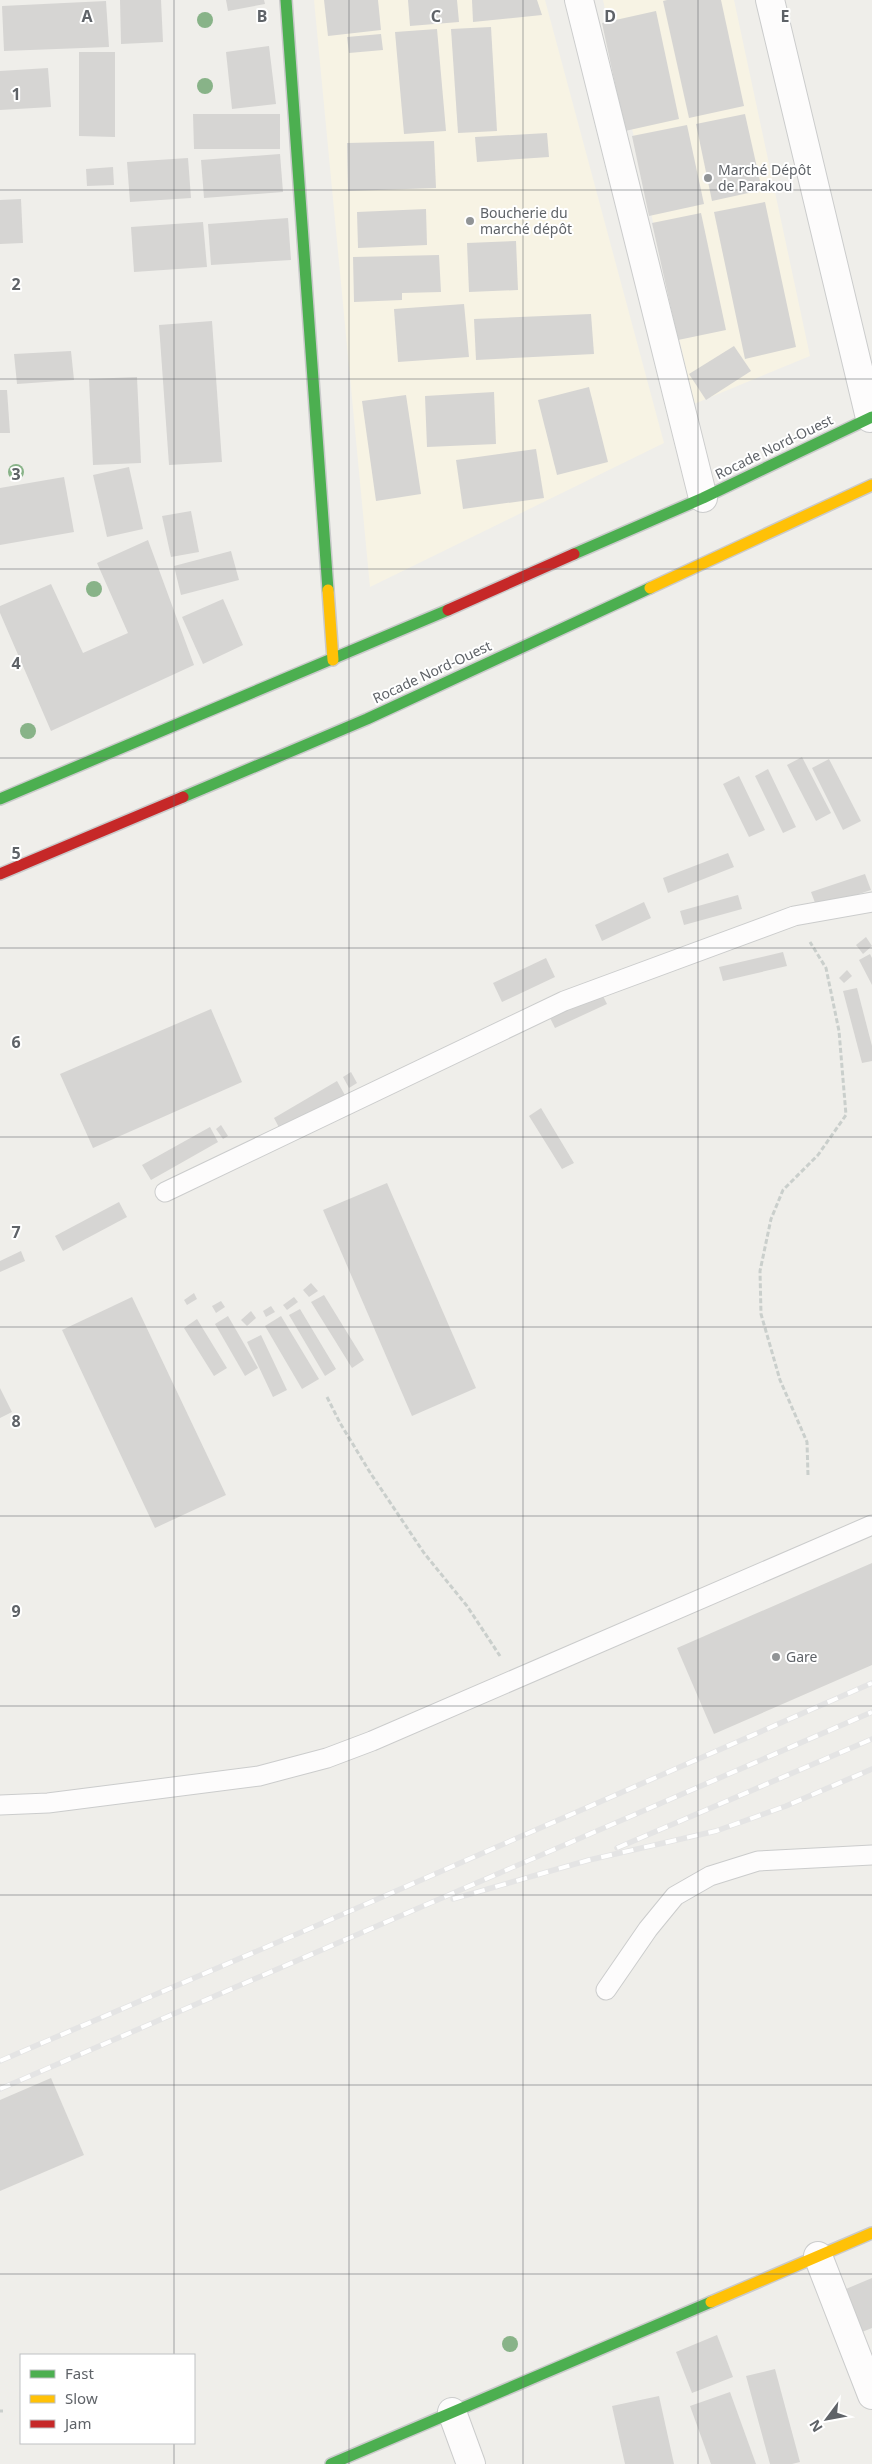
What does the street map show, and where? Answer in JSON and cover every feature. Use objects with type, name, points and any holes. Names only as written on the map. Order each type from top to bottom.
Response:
[{"type":"main road","points":[[286,0],[333,660]]},
{"type":"main road","name":"Rocade Nord-Ouest","points":[[0,799],[333,660],[703,498],[871,418]]},
{"type":"main road","name":"Rocade Nord-Ouest","points":[[0,874],[367,719],[872,485]]},
{"type":"main road","points":[[331,2464],[872,2233]]},
{"type":"street","points":[[579,0],[703,498]]},
{"type":"street","points":[[770,0],[871,418]]},
{"type":"street","points":[[818,2256],[872,2395]]},
{"type":"street","points":[[452,2412],[471,2464]]},
{"type":"lane","points":[[165,1192],[564,1001],[794,916],[872,902]]},
{"type":"lane","points":[[0,1805],[48,1803],[260,1776],[327,1758],[372,1741],[872,1525]]},
{"type":"lane","points":[[606,1990],[648,1928],[675,1896],[710,1876],[758,1861],[872,1854]]},
{"type":"path","points":[[794,916],[826,968],[839,1031],[846,1114],[818,1155],[783,1190],[771,1219],[760,1270],[761,1314],[769,1349],[806,1442],[808,1475]]},
{"type":"path","points":[[327,1397],[340,1423],[371,1474],[424,1553],[468,1606],[513,1680]]},
{"type":"shaded area","name":"Boucherie du marché dépôt","points":[[314,0],[545,0],[664,443],[370,587]]},
{"type":"shaded area","name":"Marché Dépôt de Parakou","points":[[603,0],[734,0],[810,356],[694,404]]},
{"type":"building","points":[[120,0],[161,0],[163,42],[121,44]]},
{"type":"building","points":[[226,0],[264,0],[265,4],[228,11]]},
{"type":"building","points":[[324,0],[378,0],[381,30],[328,36]]},
{"type":"building","points":[[408,0],[457,0],[459,22],[410,26]]},
{"type":"building","points":[[472,0],[537,0],[542,15],[473,22]]},
{"type":"building","points":[[721,0],[744,106],[689,118],[663,1]]},
{"type":"building","points":[[106,1],[109,47],[4,51],[2,6]]},
{"type":"building","points":[[656,11],[679,119],[625,131],[602,23]]},
{"type":"building","points":[[491,27],[497,131],[458,133],[451,29]]},
{"type":"building","points":[[437,29],[446,131],[404,134],[395,32]]},
{"type":"building","points":[[381,34],[383,50],[349,53],[347,37]]},
{"type":"building","points":[[269,46],[276,104],[232,109],[226,52]]},
{"type":"building","points":[[79,52],[115,52],[115,137],[79,136]]},
{"type":"building","points":[[48,68],[51,107],[0,110],[0,71]]},
{"type":"building","points":[[193,114],[280,114],[280,149],[194,149]]},
{"type":"building","points":[[745,114],[762,190],[712,201],[696,124]]},
{"type":"building","points":[[687,125],[704,204],[649,216],[632,136]]},
{"type":"building","points":[[547,133],[549,157],[477,162],[475,137]]},
{"type":"building","points":[[434,141],[436,188],[348,191],[347,143]]},
{"type":"building","points":[[280,154],[283,192],[204,198],[201,160]]},
{"type":"building","points":[[188,158],[191,198],[130,202],[127,162]]},
{"type":"building","points":[[113,167],[114,185],[87,186],[86,169]]},
{"type":"building","points":[[21,199],[23,243],[0,244],[0,200]]},
{"type":"building","points":[[765,202],[796,347],[745,359],[714,212]]},
{"type":"building","points":[[426,209],[427,245],[358,248],[357,212]]},
{"type":"building","points":[[701,213],[726,330],[678,340],[652,223]]},
{"type":"building","points":[[288,218],[291,260],[211,265],[208,224]]},
{"type":"building","points":[[203,222],[207,267],[134,272],[131,227]]},
{"type":"building","points":[[516,241],[518,290],[469,292],[467,243]]},
{"type":"building","points":[[439,255],[441,292],[402,293],[402,300],[354,302],[353,257]]},
{"type":"building","points":[[464,304],[469,357],[398,362],[394,309]]},
{"type":"building","points":[[591,314],[594,354],[476,360],[474,319]]},
{"type":"building","points":[[212,321],[222,462],[169,465],[159,325]]},
{"type":"building","points":[[734,346],[751,371],[706,400],[689,374]]},
{"type":"building","points":[[71,351],[74,380],[17,384],[14,354]]},
{"type":"building","points":[[137,377],[141,463],[93,465],[89,379]]},
{"type":"building","points":[[589,387],[608,462],[557,475],[538,400]]},
{"type":"building","points":[[0,390],[7,390],[10,433],[0,433]]},
{"type":"building","points":[[494,392],[496,444],[427,447],[425,396]]},
{"type":"building","points":[[406,395],[421,494],[376,501],[362,401]]},
{"type":"building","points":[[536,449],[544,498],[463,509],[456,460]]},
{"type":"building","points":[[129,467],[143,529],[107,537],[93,475]]},
{"type":"building","points":[[64,477],[74,532],[0,545],[0,488]]},
{"type":"building","points":[[191,511],[199,552],[171,557],[162,516]]},
{"type":"building","points":[[148,540],[194,665],[51,731],[0,613],[0,606],[51,584],[83,653],[128,633],[97,563]]},
{"type":"building","points":[[231,551],[239,580],[181,595],[174,566]]},
{"type":"building","points":[[223,599],[243,645],[203,664],[182,617]]},
{"type":"building","points":[[802,757],[831,813],[816,821],[787,765]]},
{"type":"building","points":[[829,759],[861,821],[843,830],[812,768]]},
{"type":"building","points":[[768,769],[796,827],[783,833],[755,776]]},
{"type":"building","points":[[739,776],[765,830],[749,837],[723,784]]},
{"type":"building","points":[[728,853],[734,867],[668,893],[663,878]]},
{"type":"building","points":[[865,874],[871,890],[817,908],[811,892]]},
{"type":"building","points":[[738,895],[742,909],[684,925],[680,911]]},
{"type":"building","points":[[644,902],[651,918],[602,941],[595,925]]},
{"type":"building","points":[[866,937],[872,946],[863,954],[856,945]]},
{"type":"building","points":[[783,952],[787,966],[723,981],[719,967]]},
{"type":"building","points":[[870,954],[872,958],[872,985],[859,960]]},
{"type":"building","points":[[546,958],[555,977],[502,1002],[493,983]]},
{"type":"building","points":[[847,970],[852,976],[844,983],[839,978]]},
{"type":"building","points":[[857,988],[872,1046],[872,1061],[862,1063],[843,991]]},
{"type":"building","points":[[602,994],[607,1004],[555,1028],[550,1018]]},
{"type":"building","points":[[211,1009],[242,1082],[93,1148],[60,1074]]},
{"type":"building","points":[[351,1072],[357,1083],[349,1088],[343,1077]]},
{"type":"building","points":[[337,1081],[346,1097],[282,1133],[274,1118]]},
{"type":"building","points":[[541,1108],[574,1163],[562,1169],[529,1116]]},
{"type":"building","points":[[221,1125],[228,1136],[223,1139],[216,1129]]},
{"type":"building","points":[[210,1127],[218,1142],[151,1180],[142,1165]]},
{"type":"building","points":[[387,1183],[476,1388],[412,1416],[323,1210]]},
{"type":"building","points":[[119,1202],[127,1217],[63,1251],[55,1236]]},
{"type":"building","points":[[21,1251],[25,1261],[0,1272],[0,1261]]},
{"type":"building","points":[[311,1283],[318,1291],[309,1297],[303,1290]]},
{"type":"building","points":[[194,1293],[197,1299],[187,1305],[184,1300]]},
{"type":"building","points":[[324,1295],[364,1360],[352,1368],[311,1302]]},
{"type":"building","points":[[132,1297],[226,1495],[155,1528],[62,1330]]},
{"type":"building","points":[[294,1297],[298,1302],[287,1310],[283,1305]]},
{"type":"building","points":[[221,1301],[225,1307],[216,1313],[212,1306]]},
{"type":"building","points":[[271,1306],[275,1312],[266,1317],[263,1311]]},
{"type":"building","points":[[300,1309],[336,1369],[325,1376],[289,1315]]},
{"type":"building","points":[[251,1311],[256,1318],[247,1326],[241,1320]]},
{"type":"building","points":[[228,1316],[258,1368],[245,1376],[215,1324]]},
{"type":"building","points":[[281,1316],[319,1379],[302,1389],[265,1326]]},
{"type":"building","points":[[197,1319],[227,1368],[214,1376],[184,1328]]},
{"type":"building","points":[[261,1335],[287,1390],[273,1397],[247,1342]]},
{"type":"building","points":[[0,1388],[12,1412],[0,1418]]},
{"type":"building","name":"Gare","points":[[872,1563],[872,1665],[714,1734],[677,1648]]},
{"type":"building","points":[[51,2078],[84,2155],[0,2191],[0,2100]]},
{"type":"building","points":[[872,2278],[872,2328],[852,2336],[834,2294]]},
{"type":"building","points":[[717,2335],[733,2377],[692,2393],[676,2352]]},
{"type":"building","points":[[775,2369],[800,2462],[792,2464],[770,2464],[746,2376]]},
{"type":"building","points":[[730,2392],[756,2464],[711,2464],[690,2406]]},
{"type":"building","points":[[659,2396],[674,2464],[625,2464],[612,2406]]},
{"type":"railway","points":[[0,2061],[325,1922],[872,1683]]},
{"type":"railway","points":[[0,2089],[872,1712]]},
{"type":"railway","points":[[617,1848],[872,1739]]},
{"type":"railway","points":[[453,1899],[589,1860],[716,1831],[786,1806],[872,1769]]},
{"type":"traffic: fast","points":[[286,0],[328,590]]},
{"type":"traffic: fast","points":[[574,554],[703,498],[872,417]]},
{"type":"traffic: fast","points":[[183,797],[367,719],[650,588]]},
{"type":"traffic: fast","points":[[0,799],[448,610]]},
{"type":"traffic: fast","points":[[331,2464],[711,2302]]},
{"type":"traffic: slow","points":[[650,588],[872,485]]},
{"type":"traffic: slow","points":[[328,590],[333,660]]},
{"type":"traffic: slow","points":[[711,2302],[872,2233]]},
{"type":"traffic: jam","points":[[448,610],[574,554]]},
{"type":"traffic: jam","points":[[0,874],[183,797]]},
{"type":"place","name":"Marché Dépôt de Parakou","points":[[708,178]]},
{"type":"place","name":"Boucherie du marché dépôt","points":[[470,221]]},
{"type":"place","name":"Gare","points":[[776,1657]]}]
